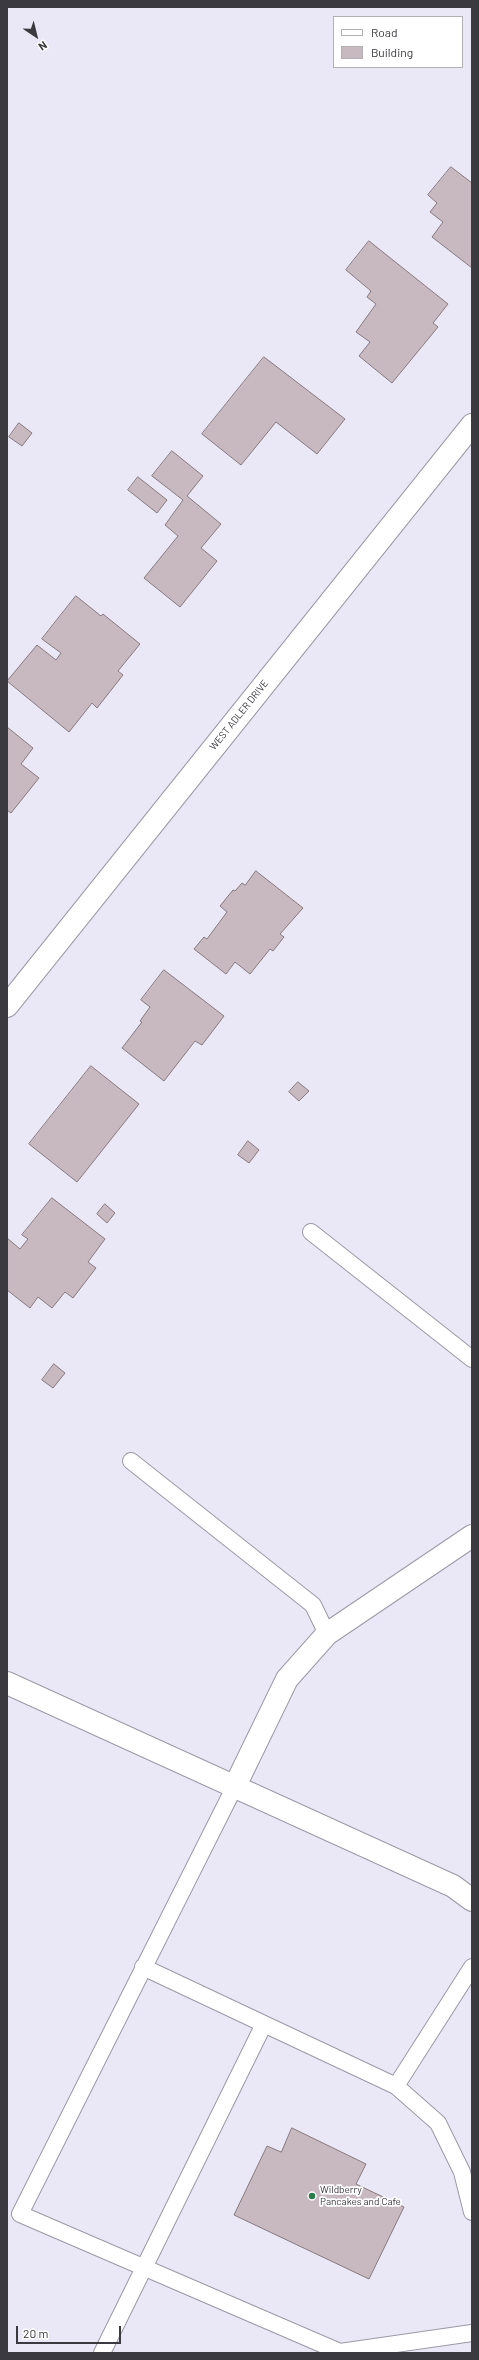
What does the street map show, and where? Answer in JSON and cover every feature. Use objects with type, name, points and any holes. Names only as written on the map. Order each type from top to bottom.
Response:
[{"type":"street","name":"WEST ADLER DRIVE","points":[[7,1006],[472,425]]},
{"type":"street","points":[[235,1786],[287,1679],[327,1634],[472,1536]]},
{"type":"street","points":[[7,1683],[452,1886],[472,1900]]},
{"type":"lane","points":[[311,1232],[472,1359]]},
{"type":"lane","points":[[131,1461],[313,1605],[327,1634]]},
{"type":"lane","points":[[235,1786],[143,1967],[13,2211],[340,2352],[472,2333]]},
{"type":"lane","points":[[143,1967],[396,2086],[438,2123],[462,2172],[472,2212]]},
{"type":"lane","points":[[396,2086],[472,1967]]},
{"type":"lane","points":[[102,2353],[264,2024]]},
{"type":"building","points":[[451,167],[472,183],[472,268],[432,237],[443,222],[430,212],[437,203],[428,195]]},
{"type":"building","points":[[369,241],[448,304],[433,323],[438,327],[392,383],[359,356],[370,342],[356,332],[376,304],[367,297],[371,291],[346,270]]},
{"type":"building","points":[[264,357],[345,419],[317,454],[276,422],[241,465],[202,434]]},
{"type":"building","points":[[19,423],[32,433],[22,446],[9,437]]},
{"type":"building","points":[[172,451],[203,476],[187,496],[221,524],[201,548],[217,561],[180,607],[144,578],[178,536],[165,525],[183,500],[152,476]]},
{"type":"building","points":[[138,477],[167,500],[157,513],[128,490]]},
{"type":"building","points":[[76,596],[101,616],[103,614],[140,644],[118,671],[123,675],[97,708],[92,703],[69,732],[7,681],[37,645],[56,660],[61,653],[42,639]]},
{"type":"building","points":[[7,727],[33,748],[21,764],[39,778],[11,813],[7,810]]},
{"type":"building","points":[[256,871],[303,908],[280,934],[284,937],[273,951],[270,949],[250,974],[235,962],[226,974],[194,949],[204,937],[207,939],[227,912],[220,906],[233,890],[235,891],[242,883],[245,885]]},
{"type":"building","points":[[164,970],[224,1016],[202,1045],[195,1041],[164,1081],[122,1048],[142,1022],[140,1021],[150,1007],[141,1000]]},
{"type":"building","points":[[91,1066],[139,1104],[77,1182],[29,1144]]},
{"type":"building","points":[[298,1082],[309,1091],[299,1101],[289,1092]]},
{"type":"building","points":[[248,1141],[259,1150],[249,1163],[238,1155]]},
{"type":"building","points":[[52,1198],[105,1239],[88,1262],[96,1268],[73,1298],[65,1292],[52,1308],[38,1297],[30,1308],[7,1290],[7,1238],[20,1249],[28,1239],[22,1235]]},
{"type":"building","points":[[105,1204],[115,1213],[107,1223],[97,1214]]},
{"type":"building","points":[[54,1364],[65,1373],[53,1388],[42,1380]]},
{"type":"building","name":"Wildberry Pancakes and Cafe","points":[[292,2128],[366,2164],[356,2184],[404,2207],[369,2279],[234,2215],[267,2146],[281,2152]]},
{"type":"place","name":"Wildberry Pancakes and Cafe","points":[[312,2196]]}]
